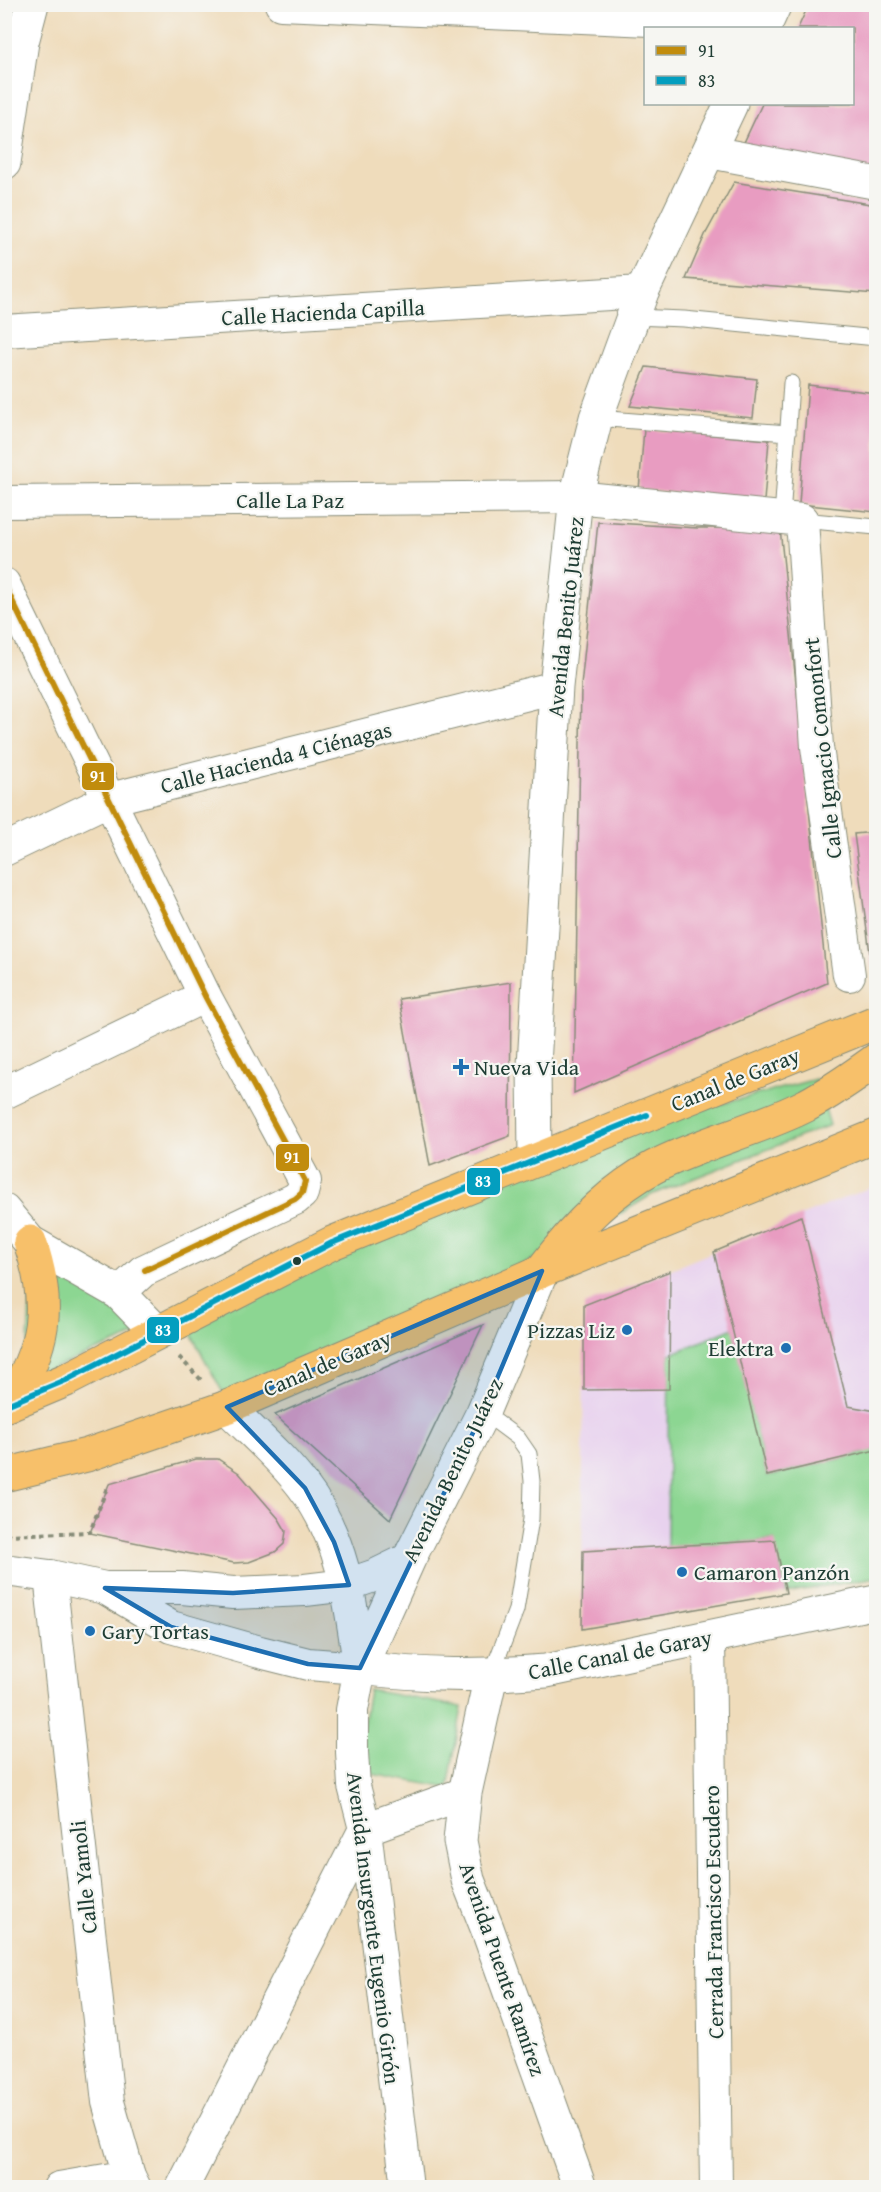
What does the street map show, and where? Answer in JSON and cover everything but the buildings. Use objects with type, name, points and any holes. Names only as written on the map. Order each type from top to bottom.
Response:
[{"type":"main road","name":"Canal de Garay","points":[[7,1405],[66,1380],[332,1243],[876,1022]]},
{"type":"main road","points":[[542,1271],[562,1244],[585,1220],[606,1200],[638,1177],[654,1167],[806,1105],[876,1060]]},
{"type":"main road","name":"Canal de Garay","points":[[4,1475],[87,1455],[226,1407],[542,1271],[876,1136]]},
{"type":"main road","points":[[7,1405],[25,1378],[42,1327],[42,1284],[30,1242]]},
{"type":"street","points":[[4,163],[13,47],[32,4]]},
{"type":"street","points":[[281,4],[478,8],[768,19]]},
{"type":"street","name":"Avenida Benito Juárez","points":[[535,1160],[534,1065],[556,687],[576,497],[596,418],[638,305],[730,105]]},
{"type":"street","points":[[709,152],[876,183]]},
{"type":"street","name":"Calle Hacienda Capilla","points":[[4,331],[638,305]]},
{"type":"street","name":"Calle La Paz","points":[[4,502],[576,497],[792,519]]},
{"type":"street","name":"Calle Ignacio Comonfort","points":[[792,519],[817,747],[849,975]]},
{"type":"street","points":[[6,593],[110,799],[205,996],[305,1181],[302,1193],[295,1199],[143,1271],[119,1293]]},
{"type":"street","name":"Calle Hacienda 4 Ciénagas","points":[[4,850],[110,799],[556,687]]},
{"type":"street","points":[[4,1093],[205,996]]},
{"type":"street","points":[[4,1211],[30,1242],[119,1293],[157,1332]]},
{"type":"street","name":"Avenida Benito Juárez","points":[[360,1668],[409,1559],[483,1412],[542,1271]]},
{"type":"street","points":[[105,1588],[171,1627],[308,1664],[360,1668],[347,1585],[334,1542],[305,1488],[285,1464],[226,1407]]},
{"type":"street","points":[[4,1570],[50,1576],[105,1588],[182,1588],[233,1593],[305,1590],[347,1585],[376,1575],[409,1559]]},
{"type":"street","name":"Calle Yamoli","points":[[50,1576],[108,2102],[132,2182]]},
{"type":"street","name":"Calle Canal de Garay","points":[[360,1668],[436,1676],[546,1671],[876,1602]]},
{"type":"street","name":"Cerrada Francisco Escudero","points":[[709,1637],[716,2187]]},
{"type":"street","name":"Avenida Insurgente Eugenio Girón","points":[[360,1668],[352,1710],[354,1786],[365,1829],[407,2187]]},
{"type":"street","name":"Avenida Puente Ramírez","points":[[491,1675],[465,1793],[460,1841],[468,1880],[580,2187]]},
{"type":"street","points":[[182,2187],[365,1829],[465,1793]]},
{"type":"street","points":[[59,2187],[132,2182]]},
{"type":"lane","points":[[638,305],[684,319],[876,338]]},
{"type":"lane","points":[[791,383],[788,433],[792,519],[876,526]]},
{"type":"lane","points":[[596,418],[645,420],[788,433]]},
{"type":"lane","points":[[483,1412],[518,1438],[529,1454],[532,1481],[531,1519],[516,1610],[491,1675]]},
{"type":"path","points":[[157,1332],[226,1407]]},
{"type":"path","points":[[4,1535],[90,1532],[108,1485]]},
{"type":"highlighted area","points":[[542,1271],[483,1412],[360,1668],[308,1664],[171,1627],[105,1588],[233,1593],[349,1585],[334,1542],[305,1488],[227,1407]]},
{"type":"shaded area","points":[[876,1185],[876,1450],[767,1476],[733,1328],[669,1355],[667,1547],[775,1540],[786,1593],[582,1629],[584,1305]]},
{"type":"green space","points":[[816,1079],[830,1125],[651,1195],[582,1237],[228,1402],[185,1323],[527,1155]]},
{"type":"green space","points":[[33,1245],[142,1332],[26,1379]]},
{"type":"green space","points":[[733,1328],[767,1476],[876,1450],[876,1577],[786,1593],[774,1540],[667,1547],[669,1355]]},
{"type":"green space","points":[[369,1690],[462,1707],[448,1788],[355,1771]]},
{"type":"transit line","name":"91","points":[[4,584],[205,996],[305,1181],[302,1193],[295,1199],[145,1270]]},
{"type":"transit line","name":"83","points":[[4,1406],[66,1380],[332,1243],[647,1115]]},
{"type":"place","name":"Nueva Vida","points":[[461,1067]]},
{"type":"place","name":"Pizzas Liz","points":[[627,1330]]},
{"type":"place","name":"Elektra","points":[[786,1348]]},
{"type":"place","name":"Camaron Panzón","points":[[682,1572]]},
{"type":"place","name":"Gary Tortas","points":[[90,1631]]}]
